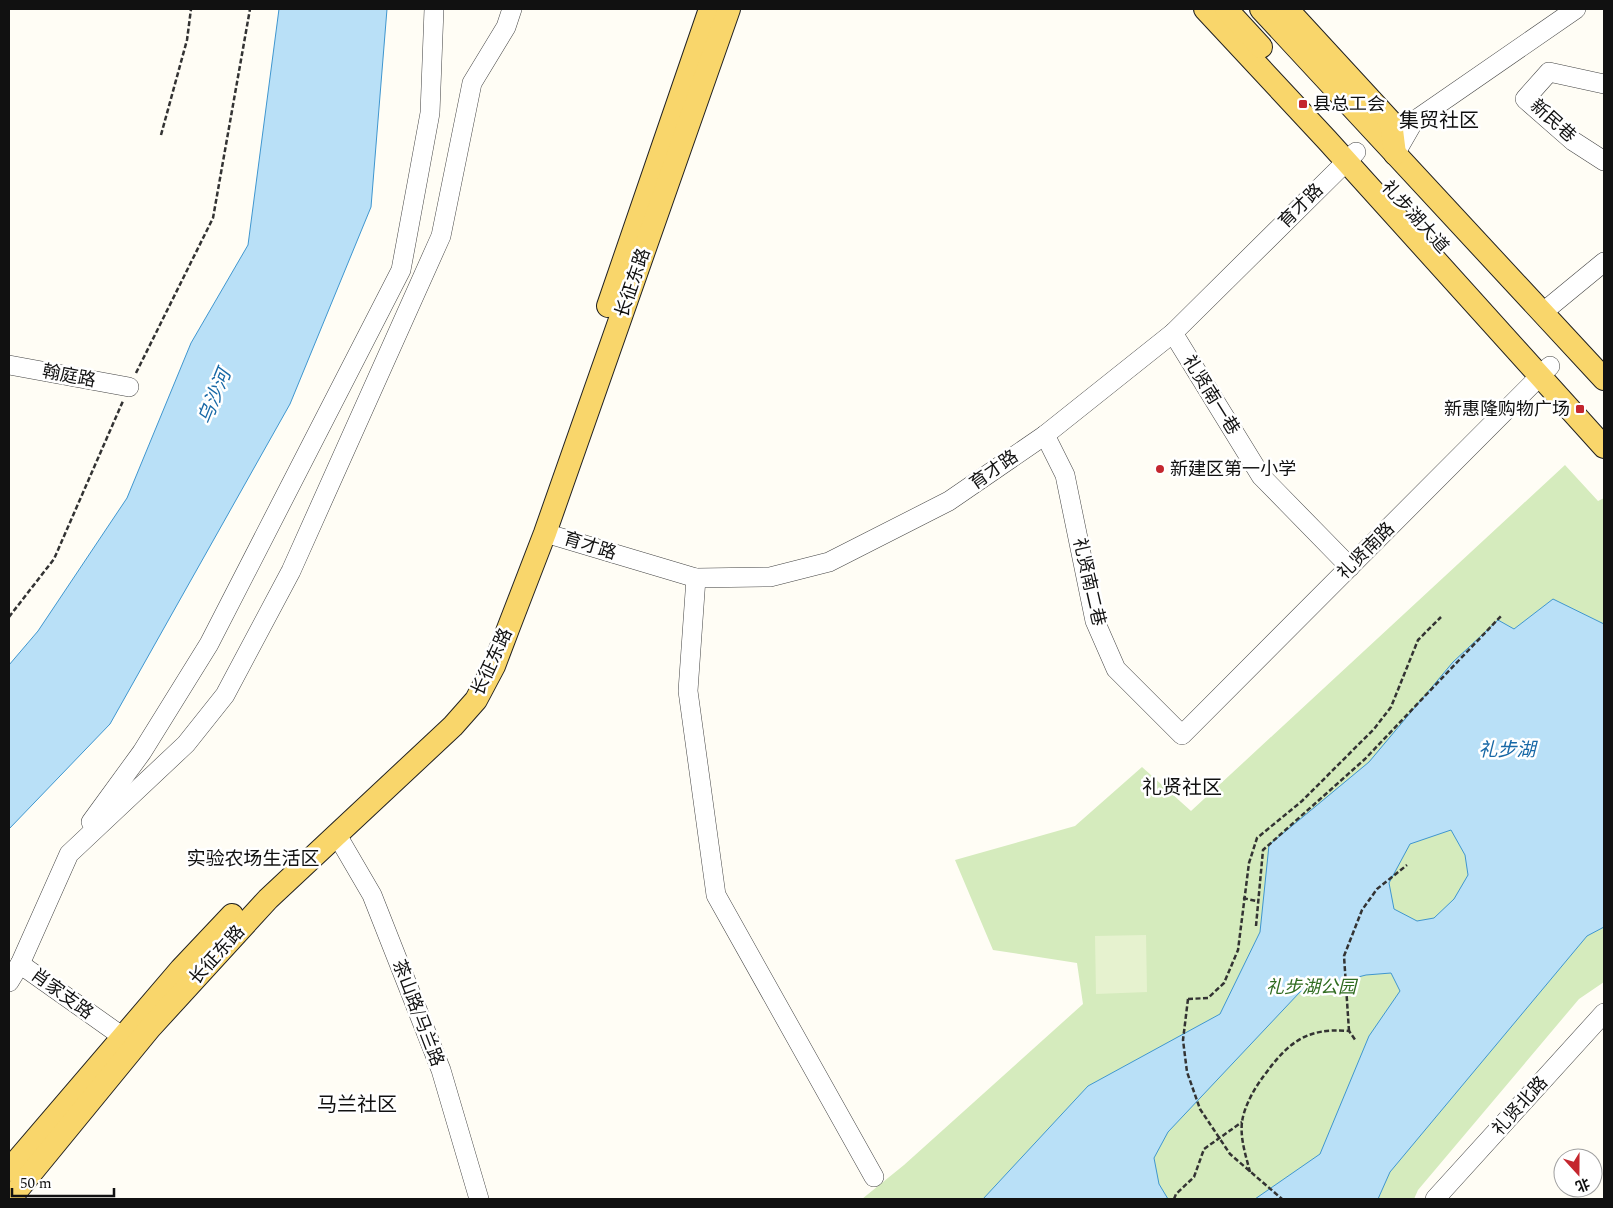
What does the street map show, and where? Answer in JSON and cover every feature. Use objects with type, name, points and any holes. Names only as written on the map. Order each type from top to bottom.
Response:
[{"type":"main road","name":"长征东路","points":[[9,1170],[181,969],[260,887],[441,718],[458,698],[482,658],[518,570],[710,9]]},
{"type":"main road","name":"长征东路","points":[[10,1199],[150,1028],[268,899],[453,726],[476,700],[494,666],[545,533],[729,9]]},
{"type":"main road","points":[[1204,9],[1351,156]]},
{"type":"main road","name":"礼步湖大道","points":[[1226,9],[1351,156],[1545,371],[1604,425]]},
{"type":"main road","name":"礼步湖大道","points":[[1260,9],[1604,379]]},
{"type":"main road","points":[[1287,9],[1391,122],[1395,154]]},
{"type":"main road","points":[[1545,371],[1604,447]]},
{"type":"street","points":[[20,964],[68,854],[142,752],[209,644],[401,270],[430,113],[434,9]]},
{"type":"street","points":[[68,854],[186,744],[225,695],[291,571],[441,236],[472,83],[506,27],[512,9]]},
{"type":"street","points":[[1395,154],[1414,121],[1576,9]]},
{"type":"street","name":"新民巷","points":[[1604,84],[1549,72],[1525,99],[1573,141],[1604,161]]},
{"type":"street","name":"育才路","points":[[545,533],[696,578],[770,577],[829,562],[949,501],[1045,435],[1173,333],[1351,156]]},
{"type":"street","points":[[1542,312],[1604,262]]},
{"type":"street","name":"礼贤南一巷","points":[[1173,333],[1261,476],[1350,567]]},
{"type":"street","name":"翰庭路","points":[[9,365],[129,387]]},
{"type":"street","name":"礼贤南路","points":[[1182,735],[1545,371]]},
{"type":"street","name":"礼贤南二巷","points":[[1045,435],[1065,474],[1096,621],[1116,669],[1182,735]]},
{"type":"street","points":[[696,578],[688,691],[716,895],[874,1177]]},
{"type":"street","name":"茶山路/马兰路","points":[[336,835],[372,895],[440,1070],[479,1199]]},
{"type":"street","name":"肖家支路","points":[[9,982],[20,964],[122,1037]]},
{"type":"street","name":"礼贤北路","points":[[1435,1199],[1604,1013]]},
{"type":"path","points":[[161,134],[187,40],[191,9]]},
{"type":"path","points":[[9,617],[54,559],[129,387],[213,218],[250,9]]},
{"type":"path","points":[[1256,926],[1263,850],[1365,759],[1502,614]]},
{"type":"path","points":[[1282,1199],[1230,1154],[1200,1109],[1187,1072],[1183,1040],[1188,999],[1208,998],[1224,983],[1238,950],[1243,898],[1249,863],[1257,838],[1302,802],[1374,729],[1391,707],[1418,640],[1441,617]]},
{"type":"path","points":[[1356,1041],[1349,1032],[1344,980],[1344,956],[1362,910],[1377,889],[1407,865]]},
{"type":"path","points":[[1243,898],[1257,901]]},
{"type":"path","points":[[1250,1172],[1243,1146],[1242,1122],[1254,1089],[1282,1052],[1302,1038],[1331,1030],[1349,1032]]},
{"type":"path","points":[[1174,1199],[1176,1194],[1194,1177],[1204,1149],[1242,1122]]},
{"type":"green space","name":"礼步湖公园","points":[[1565,465],[1598,501],[1604,498],[1604,982],[1579,999],[1418,1190],[1414,1199],[862,1199],[904,1165],[1083,1004],[1077,963],[993,950],[955,860],[1075,826],[1142,767],[1191,811]]},
{"type":"green space","points":[[1146,935],[1147,992],[1096,994],[1095,936]]},
{"type":"water","name":"乌沙河","points":[[279,9],[387,9],[371,207],[290,404],[110,724],[9,829],[9,665],[38,631],[127,498],[191,343],[248,245]]},
{"type":"water","name":"礼步湖","points":[[1553,599],[1604,624],[1604,927],[1587,936],[1390,1172],[1378,1199],[1255,1199],[1320,1154],[1369,1036],[1400,991],[1391,973],[1366,975],[1300,992],[1168,1132],[1154,1158],[1159,1184],[1168,1199],[983,1199],[1088,1086],[1220,1014],[1260,932],[1269,845],[1369,762],[1453,662],[1498,620],[1514,629]],"holes":[[[1451,830],[1465,855],[1468,875],[1454,899],[1434,918],[1417,921],[1394,909],[1389,883],[1410,844]]]},
{"type":"place","name":"县总工会","points":[[1303,104]]},
{"type":"place","name":"新惠隆购物广场","points":[[1580,409]]},
{"type":"place","name":"新建区第一小学","points":[[1160,469]]},
{"type":"district","name":"集贸社区","points":[[1439,121]]},
{"type":"district","name":"礼贤社区","points":[[1182,788]]},
{"type":"district","name":"实验农场生活区","points":[[253,859]]},
{"type":"district","name":"马兰社区","points":[[357,1105]]}]
